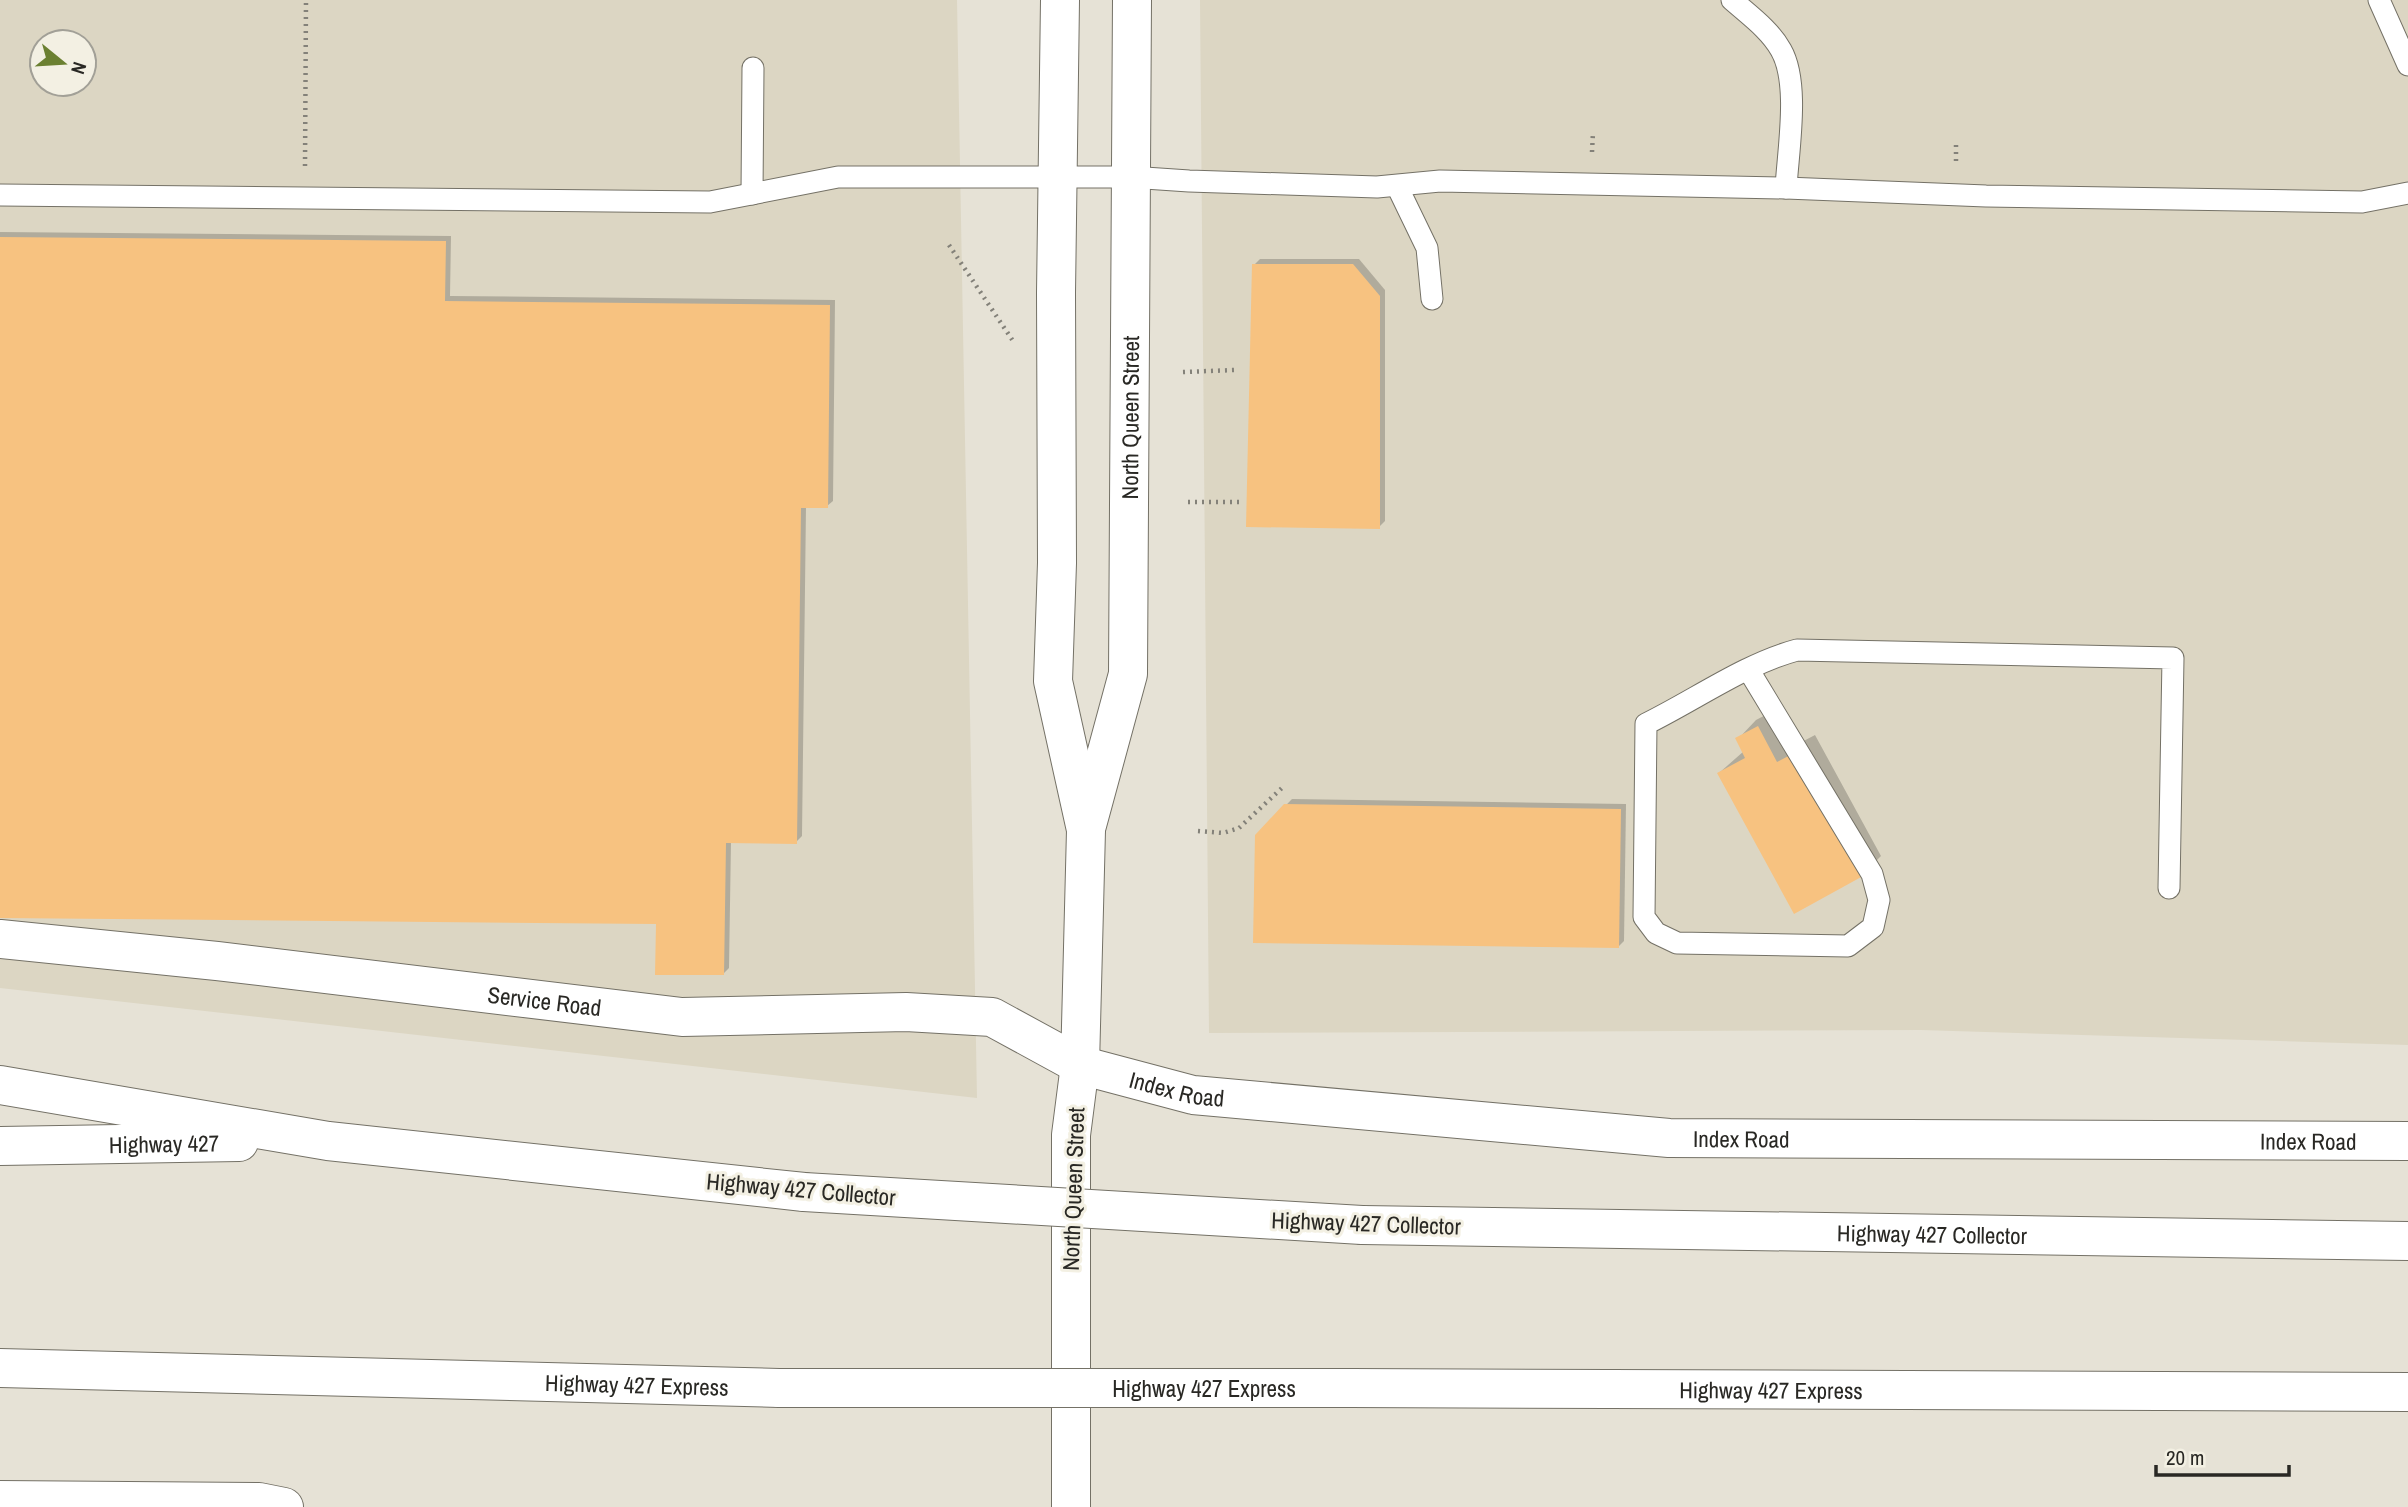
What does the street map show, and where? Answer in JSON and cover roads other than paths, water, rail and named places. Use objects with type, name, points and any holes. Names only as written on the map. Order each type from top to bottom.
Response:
[{"type":"main road","name":"North Queen Street","points":[[1060,0],[1057,563],[1053,681],[1086,830]]},
{"type":"main road","name":"North Queen Street","points":[[1071,1507],[1071,1135],[1080,1065],[1086,830],[1128,674],[1132,0]]},
{"type":"main road","name":"Service Road","points":[[0,939],[230,963],[682,1017],[906,1012],[992,1017],[1080,1065]]},
{"type":"main road","name":"Index Road","points":[[1080,1065],[1193,1095],[1670,1138],[2408,1141]]},
{"type":"main road","points":[[0,1085],[328,1141]]},
{"type":"main road","name":"Highway 427","points":[[0,1146],[328,1141]]},
{"type":"main road","name":"Highway 427 Collector","points":[[328,1141],[804,1192],[1362,1225],[2408,1241]]},
{"type":"main road","name":"Highway 427 Express","points":[[0,1368],[779,1388],[2408,1392]]},
{"type":"main road","points":[[0,1500],[259,1502],[284,1507]]},
{"type":"lane","points":[[1732,0],[1765,30],[1781,49],[1788,67],[1792,85],[1786,188]]},
{"type":"lane","points":[[2379,0],[2408,65]]},
{"type":"lane","points":[[752,194],[753,68]]},
{"type":"lane","points":[[0,195],[710,202],[838,177],[1130,177],[1397,186],[1440,181],[1786,188],[1986,197],[2362,202],[2408,192]]},
{"type":"lane","points":[[1397,186],[1427,248],[1432,299]]},
{"type":"lane","points":[[1748,669],[1872,874],[1879,900],[1873,928],[1848,946],[1676,943],[1656,933],[1644,917],[1646,724],[1748,669],[1773,657],[1797,650],[2173,658],[2169,888]]}]
